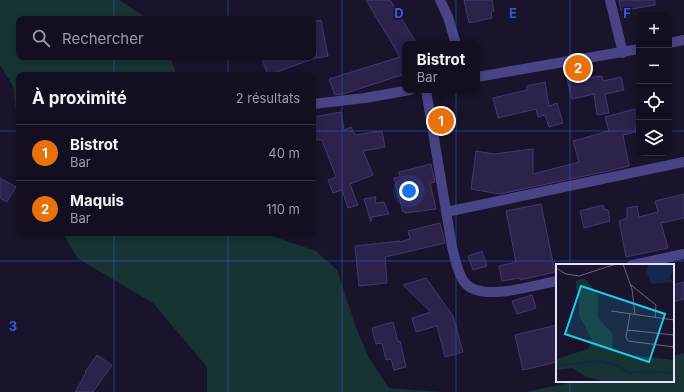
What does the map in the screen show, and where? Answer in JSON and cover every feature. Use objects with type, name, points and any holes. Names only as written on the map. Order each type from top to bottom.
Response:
[{"type":"street","points":[[440,0],[448,17],[455,41]]},
{"type":"street","points":[[610,0],[622,52]]},
{"type":"street","points":[[672,42],[684,40]]},
{"type":"street","points":[[480,76],[636,50]]},
{"type":"street","points":[[316,104],[365,98],[402,91]]},
{"type":"street","points":[[426,93],[452,247],[457,268],[467,285],[481,292],[501,293],[556,281]]},
{"type":"street","points":[[446,212],[684,162]]},
{"type":"street","points":[[637,264],[684,254]]},
{"type":"green space","points":[[0,0],[119,0],[143,16],[16,16],[16,60],[171,60],[176,72],[16,72],[16,112],[13,86],[0,65]]},
{"type":"green space","points":[[65,236],[272,236],[316,251],[337,270],[357,330],[369,358],[389,388],[442,392],[207,392],[207,367],[153,303],[77,258]]},
{"type":"green space","points":[[684,353],[684,392],[526,392],[573,382],[674,382],[674,356]]},
{"type":"building","points":[[366,0],[390,0],[415,41],[402,41],[402,75],[343,94],[335,95],[329,79],[400,57]]},
{"type":"building","points":[[464,0],[492,0],[494,11],[491,12],[492,18],[469,23]]},
{"type":"building","points":[[619,0],[655,0],[655,5],[621,11]]},
{"type":"building","points":[[321,20],[328,56],[317,58],[316,53],[316,21]]},
{"type":"building","points":[[262,60],[310,60],[276,72],[267,72]]},
{"type":"building","points":[[587,74],[588,78],[602,76],[603,81],[621,77],[624,90],[605,94],[609,113],[597,115],[594,94],[572,99],[567,79]]},
{"type":"building","points":[[545,82],[549,106],[557,103],[563,123],[549,127],[545,115],[538,117],[536,109],[498,118],[493,98],[527,90],[527,86]]},
{"type":"building","points":[[636,109],[636,132],[623,135],[629,166],[500,194],[471,189],[476,151],[494,154],[533,149],[533,174],[579,162],[573,141],[609,131],[605,117]]},
{"type":"building","points":[[341,112],[344,130],[351,127],[355,135],[382,131],[385,147],[363,151],[373,175],[350,184],[358,205],[348,208],[342,190],[333,193],[328,180],[336,177],[322,140],[316,140],[316,116]]},
{"type":"building","points":[[431,164],[435,182],[430,183],[436,209],[403,212],[394,178],[400,177],[399,172]]},
{"type":"building","points":[[0,178],[16,187],[7,202],[0,198]]},
{"type":"building","points":[[684,194],[684,218],[661,223],[668,248],[626,257],[619,221],[627,218],[627,208],[637,206],[639,217],[658,212],[655,201]]},
{"type":"building","points":[[376,197],[375,203],[384,202],[389,214],[372,217],[371,222],[364,199]]},
{"type":"building","points":[[541,204],[555,272],[520,280],[520,278],[502,281],[499,266],[516,262],[506,211]]},
{"type":"building","points":[[603,205],[604,209],[608,210],[610,221],[584,228],[580,211]]},
{"type":"building","points":[[440,223],[445,243],[385,257],[387,283],[359,286],[355,246],[400,242],[410,239],[408,231]]},
{"type":"building","points":[[482,251],[487,266],[473,270],[468,256]]},
{"type":"building","points":[[426,278],[453,316],[463,352],[445,357],[437,326],[416,332],[412,318],[431,312],[403,285]]},
{"type":"building","points":[[684,282],[684,299],[674,302],[674,285]]},
{"type":"building","points":[[532,295],[536,308],[517,314],[512,301]]},
{"type":"building","points":[[393,322],[398,342],[400,341],[406,367],[394,370],[391,359],[386,360],[382,343],[376,344],[372,328]]},
{"type":"building","points":[[556,325],[556,362],[523,370],[515,335]]},
{"type":"building","points":[[97,355],[112,365],[93,392],[75,392],[86,373],[85,372]]},
{"type":"place","name":"Maquis","points":[[578,68]]},
{"type":"place","name":"Bistrot","points":[[441,121]]}]
